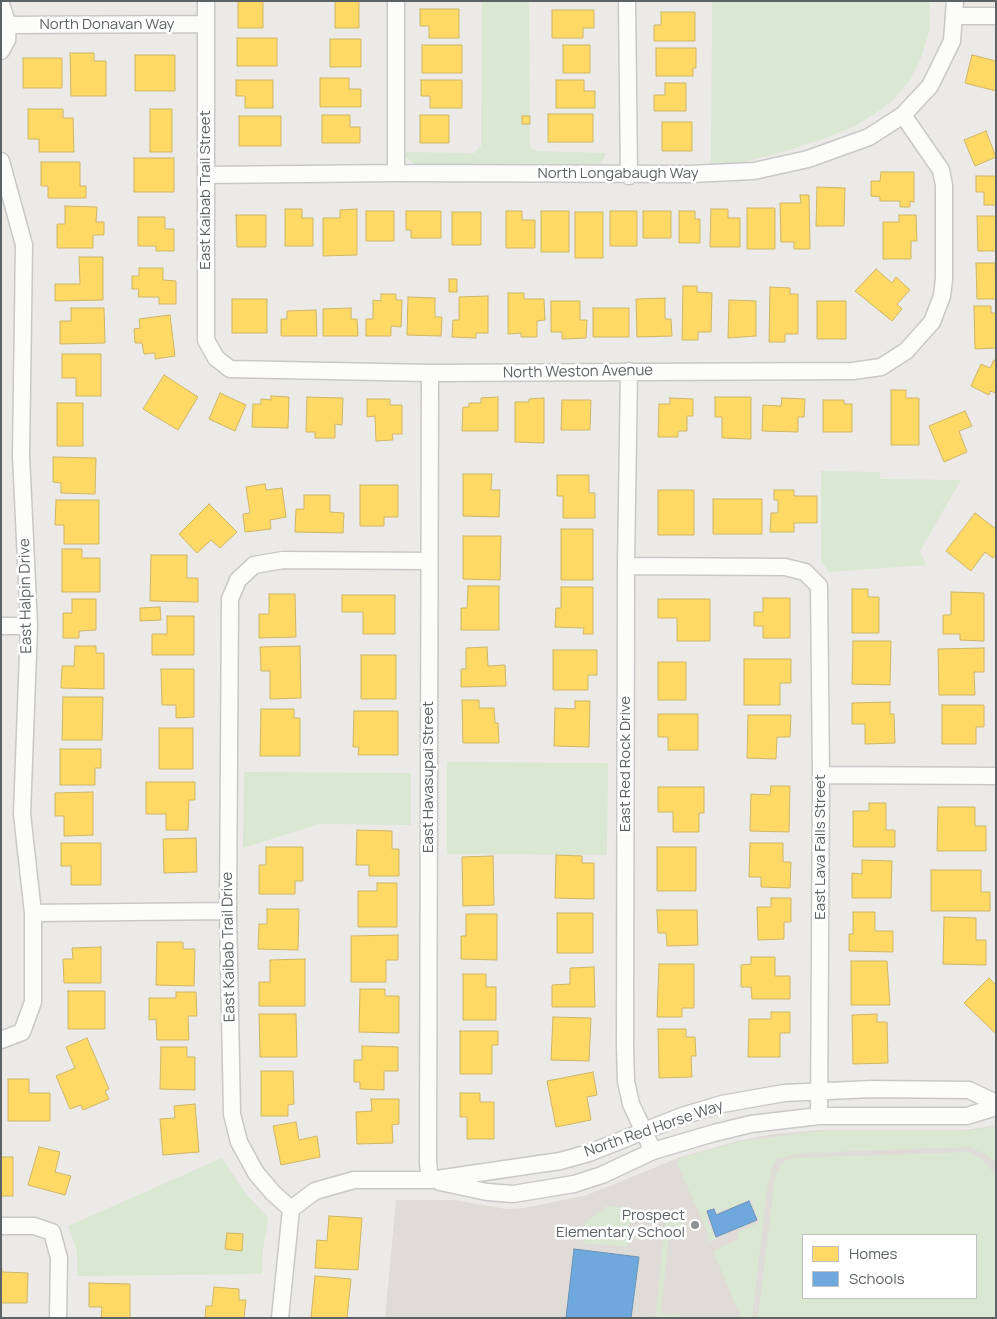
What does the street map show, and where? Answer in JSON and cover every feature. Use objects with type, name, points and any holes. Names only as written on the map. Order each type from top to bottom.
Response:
[{"type":"street","name":"East Kaibab Trail Street","points":[[206,1],[206,340],[216,358],[230,369]]},
{"type":"street","points":[[396,1],[396,173]]},
{"type":"street","points":[[628,1],[629,176]]},
{"type":"street","points":[[1,4],[8,25],[7,40],[1,51]]},
{"type":"street","points":[[956,8],[996,16]]},
{"type":"street","name":"North Longabaugh Way","points":[[206,175],[396,173],[629,176],[754,171],[808,159],[869,137],[903,116],[930,86],[952,41],[956,8]]},
{"type":"street","name":"North Donavan Way","points":[[8,25],[206,24]]},
{"type":"street","name":"North Weston Avenue","points":[[230,369],[430,373],[867,370],[881,367],[893,361],[917,342],[932,322],[942,296],[944,279],[944,185],[941,170],[935,158],[903,116]]},
{"type":"street","name":"East Halpin Drive","points":[[1,161],[24,245],[21,455],[28,626],[22,814],[33,913],[33,1002],[22,1032],[1,1040]]},
{"type":"street","name":"East Red Rock Drive","points":[[629,371],[626,566],[626,1081],[631,1104],[653,1151]]},
{"type":"street","name":"East Havasupai Street","points":[[430,373],[428,1162],[430,1180]]},
{"type":"street","name":"East Kaibab Trail Drive","points":[[291,1208],[273,1193],[256,1173],[239,1142],[232,1114],[228,911],[230,599],[238,580],[254,565],[283,560],[429,561]]},
{"type":"street","name":"East Lava Falls Street","points":[[626,566],[784,567],[805,572],[819,586],[822,775],[819,1116]]},
{"type":"street","points":[[1,626],[28,626]]},
{"type":"street","points":[[822,775],[996,776]]},
{"type":"street","points":[[33,913],[228,911]]},
{"type":"street","name":"North Red Horse Way","points":[[291,1208],[315,1191],[354,1180],[430,1180],[560,1161],[589,1153],[722,1104],[784,1093],[820,1090],[969,1090],[996,1103]]},
{"type":"street","name":"North Red Horse Way","points":[[430,1180],[487,1192],[514,1194],[574,1184],[602,1175],[653,1151],[751,1124],[819,1116],[967,1116],[996,1107]]},
{"type":"street","points":[[280,1318],[291,1208]]},
{"type":"street","points":[[1,1226],[34,1226],[52,1232],[59,1258],[58,1318]]},
{"type":"shaded area","name":"Prospect Elementary School","points":[[996,1125],[996,1318],[385,1318],[396,1200],[454,1200],[506,1209],[525,1208],[587,1195],[681,1157],[737,1141],[774,1134],[819,1130],[965,1130]]},
{"type":"green space","points":[[482,1],[529,1],[530,147],[535,151],[605,153],[605,157],[597,167],[415,165],[405,156],[406,152],[474,153],[481,146]]},
{"type":"green space","points":[[712,1],[929,1],[930,28],[922,55],[910,80],[891,102],[876,113],[853,127],[782,152],[729,166],[711,165]]},
{"type":"green space","points":[[821,471],[880,472],[880,479],[961,480],[920,551],[926,565],[829,572],[821,561]]},
{"type":"green space","points":[[447,762],[608,763],[607,855],[447,854]]},
{"type":"green space","points":[[244,772],[411,773],[411,825],[319,824],[243,848]]},
{"type":"green space","points":[[996,1126],[996,1164],[986,1154],[968,1147],[803,1153],[777,1159],[772,1168],[767,1189],[752,1318],[741,1318],[713,1251],[739,1239],[737,1232],[759,1223],[751,1199],[717,1213],[715,1207],[706,1211],[708,1216],[706,1218],[716,1239],[709,1242],[706,1229],[677,1163],[681,1158],[737,1142],[819,1131],[965,1131]]},
{"type":"green space","points":[[968,1152],[981,1159],[996,1175],[996,1318],[758,1318],[775,1176],[780,1166],[786,1160],[794,1158]]},
{"type":"green space","points":[[222,1158],[247,1195],[266,1215],[268,1220],[263,1250],[262,1274],[77,1276],[77,1251],[68,1226]]},
{"type":"green space","points":[[607,1206],[631,1208],[627,1247],[583,1243],[585,1223]]},
{"type":"green space","points":[[673,1215],[680,1219],[682,1230],[678,1234],[669,1233],[661,1313],[679,1315],[680,1318],[655,1318],[666,1217]]},
{"type":"building: Homes","points":[[238,1],[263,1],[263,28],[238,28]]},
{"type":"building: Homes","points":[[335,1],[359,1],[359,28],[335,28]]},
{"type":"building: Homes","points":[[420,9],[459,9],[459,38],[429,38],[429,26],[420,26]]},
{"type":"building: Homes","points":[[552,10],[594,10],[594,28],[583,28],[583,38],[552,38]]},
{"type":"building: Homes","points":[[661,12],[695,12],[695,41],[654,41],[654,25],[661,25]]},
{"type":"building: Homes","points":[[237,38],[277,38],[277,66],[237,66]]},
{"type":"building: Homes","points":[[330,39],[361,39],[361,67],[330,67]]},
{"type":"building: Homes","points":[[422,45],[462,45],[462,73],[422,73]]},
{"type":"building: Homes","points":[[563,45],[590,45],[590,73],[563,73]]},
{"type":"building: Homes","points":[[656,48],[696,48],[696,68],[693,68],[693,76],[656,76]]},
{"type":"building: Homes","points":[[70,53],[94,53],[94,61],[106,61],[106,96],[71,96]]},
{"type":"building: Homes","points":[[135,55],[175,55],[175,91],[135,91]]},
{"type":"building: Homes","points":[[972,55],[996,61],[996,91],[965,83]]},
{"type":"building: Homes","points":[[23,58],[62,58],[62,88],[23,88]]},
{"type":"building: Homes","points":[[320,78],[349,78],[349,89],[361,89],[361,107],[320,107]]},
{"type":"building: Homes","points":[[236,80],[273,80],[273,108],[245,108],[245,96],[236,96]]},
{"type":"building: Homes","points":[[421,80],[462,80],[462,108],[430,108],[430,96],[421,96]]},
{"type":"building: Homes","points":[[556,80],[584,80],[584,91],[595,91],[595,108],[556,108]]},
{"type":"building: Homes","points":[[665,83],[686,83],[686,111],[654,111],[654,95],[665,95]]},
{"type":"building: Homes","points":[[28,109],[63,109],[63,118],[73,118],[74,152],[39,152],[39,139],[28,139]]},
{"type":"building: Homes","points":[[150,109],[172,109],[172,152],[150,152]]},
{"type":"building: Homes","points":[[548,114],[593,114],[593,142],[548,142]]},
{"type":"building: Homes","points":[[322,115],[350,115],[350,127],[360,127],[360,143],[322,143]]},
{"type":"building: Homes","points":[[420,115],[449,115],[449,143],[420,143]]},
{"type":"building: Homes","points":[[239,116],[281,116],[281,146],[239,146]]},
{"type":"building: Homes","points":[[522,116],[530,116],[530,124],[522,124]]},
{"type":"building: Homes","points":[[662,122],[692,122],[692,151],[662,151]]},
{"type":"building: Homes","points":[[986,131],[996,157],[975,166],[964,140]]},
{"type":"building: Homes","points":[[134,158],[174,158],[174,192],[134,192]]},
{"type":"building: Homes","points":[[41,162],[80,162],[80,186],[86,186],[86,198],[48,198],[48,186],[41,186]]},
{"type":"building: Homes","points":[[881,172],[914,172],[914,202],[910,201],[910,207],[900,207],[900,201],[880,201],[880,197],[871,196],[871,181],[880,181]]},
{"type":"building: Homes","points":[[976,176],[996,176],[996,205],[984,205],[984,192],[976,192]]},
{"type":"building: Homes","points":[[817,187],[845,188],[844,226],[816,226]]},
{"type":"building: Homes","points":[[800,195],[809,195],[810,249],[794,249],[794,242],[781,242],[780,203],[801,203]]},
{"type":"building: Homes","points":[[65,206],[97,207],[96,222],[104,222],[104,235],[93,235],[93,248],[57,248],[57,224],[65,224]]},
{"type":"building: Homes","points":[[747,208],[775,208],[775,249],[747,249]]},
{"type":"building: Homes","points":[[285,209],[302,209],[302,218],[313,218],[313,246],[285,246]]},
{"type":"building: Homes","points":[[357,209],[357,255],[323,256],[323,218],[340,218],[340,210]]},
{"type":"building: Homes","points":[[711,209],[728,209],[728,218],[740,218],[740,247],[710,247]]},
{"type":"building: Homes","points":[[366,211],[394,211],[394,241],[366,241]]},
{"type":"building: Homes","points":[[406,211],[441,211],[441,238],[411,238],[411,230],[406,230]]},
{"type":"building: Homes","points":[[506,211],[522,211],[522,220],[535,220],[535,248],[506,248]]},
{"type":"building: Homes","points":[[541,211],[569,211],[569,252],[541,252]]},
{"type":"building: Homes","points":[[610,211],[637,211],[637,246],[610,246]]},
{"type":"building: Homes","points":[[643,211],[671,211],[671,238],[643,238]]},
{"type":"building: Homes","points":[[679,211],[695,211],[695,219],[700,219],[700,243],[679,243]]},
{"type":"building: Homes","points":[[452,212],[481,212],[481,245],[452,245]]},
{"type":"building: Homes","points":[[575,212],[603,212],[603,258],[575,258]]},
{"type":"building: Homes","points":[[236,215],[266,215],[266,247],[237,247]]},
{"type":"building: Homes","points":[[899,215],[916,215],[917,241],[911,241],[911,259],[883,259],[883,222],[899,222]]},
{"type":"building: Homes","points":[[977,216],[996,216],[996,251],[978,251]]},
{"type":"building: Homes","points":[[138,217],[165,217],[165,229],[174,229],[174,251],[156,251],[156,246],[138,246]]},
{"type":"building: Homes","points":[[79,257],[103,257],[103,300],[55,301],[55,284],[80,284]]},
{"type":"building: Homes","points":[[976,263],[995,263],[996,299],[977,299]]},
{"type":"building: Homes","points":[[139,268],[163,268],[163,280],[176,281],[176,304],[159,304],[159,297],[138,297],[139,289],[132,289],[132,276],[139,276]]},
{"type":"building: Homes","points":[[876,269],[892,283],[896,277],[910,290],[897,304],[902,309],[892,321],[855,291]]},
{"type":"building: Homes","points":[[449,279],[457,279],[457,292],[449,292]]},
{"type":"building: Homes","points":[[683,286],[697,286],[697,292],[712,293],[711,332],[698,332],[698,340],[682,340]]},
{"type":"building: Homes","points":[[770,287],[790,288],[790,294],[798,294],[798,334],[785,334],[785,342],[769,342]]},
{"type":"building: Homes","points":[[508,293],[524,293],[524,299],[544,299],[545,320],[537,321],[537,337],[521,337],[521,333],[508,334]]},
{"type":"building: Homes","points":[[381,294],[396,294],[396,300],[402,300],[401,327],[391,326],[391,336],[366,336],[366,319],[373,319],[373,300],[381,301]]},
{"type":"building: Homes","points":[[488,296],[488,333],[476,333],[476,338],[452,337],[453,320],[459,320],[459,297]]},
{"type":"building: Homes","points":[[408,297],[435,298],[435,317],[442,317],[441,336],[407,335]]},
{"type":"building: Homes","points":[[665,298],[665,319],[671,319],[672,336],[637,337],[636,299]]},
{"type":"building: Homes","points":[[232,299],[267,299],[267,333],[232,333]]},
{"type":"building: Homes","points":[[729,300],[756,301],[756,336],[728,338]]},
{"type":"building: Homes","points":[[551,301],[580,301],[580,320],[587,320],[586,338],[562,339],[562,332],[551,332]]},
{"type":"building: Homes","points":[[817,301],[846,301],[846,339],[817,339]]},
{"type":"building: Homes","points":[[974,306],[991,306],[991,313],[996,313],[996,348],[975,349]]},
{"type":"building: Homes","points":[[71,308],[104,308],[105,343],[60,344],[60,321],[71,321]]},
{"type":"building: Homes","points":[[351,308],[351,319],[357,319],[358,336],[323,336],[323,309]]},
{"type":"building: Homes","points":[[593,308],[629,308],[629,337],[593,337]]},
{"type":"building: Homes","points":[[316,310],[317,336],[281,336],[281,319],[287,319],[287,311]]},
{"type":"building: Homes","points":[[170,315],[175,356],[155,359],[155,353],[144,354],[142,343],[135,343],[134,329],[140,328],[139,319]]},
{"type":"building: Homes","points":[[62,354],[101,354],[101,396],[76,396],[76,378],[62,378]]},
{"type":"building: Homes","points":[[994,360],[996,361],[996,393],[990,391],[989,395],[971,386],[981,364],[990,368]]},
{"type":"building: Homes","points":[[164,375],[198,397],[178,430],[143,409]]},
{"type":"building: Homes","points":[[891,390],[906,390],[906,398],[919,398],[919,445],[891,445]]},
{"type":"building: Homes","points":[[220,393],[246,405],[235,431],[209,419]]},
{"type":"building: Homes","points":[[271,396],[289,397],[288,428],[252,427],[253,404],[261,404],[261,399],[271,400]]},
{"type":"building: Homes","points":[[307,397],[343,398],[342,425],[335,424],[335,438],[315,438],[315,432],[306,432]]},
{"type":"building: Homes","points":[[498,397],[498,431],[462,431],[463,407],[469,407],[469,403],[481,403],[481,398]]},
{"type":"building: Homes","points":[[715,397],[751,397],[751,439],[722,438],[722,417],[715,417]]},
{"type":"building: Homes","points":[[544,398],[544,443],[515,442],[515,402],[529,402],[529,399]]},
{"type":"building: Homes","points":[[670,398],[693,399],[693,416],[687,416],[687,431],[678,431],[678,437],[658,437],[659,404],[670,404]]},
{"type":"building: Homes","points":[[782,398],[805,399],[804,417],[798,417],[798,432],[762,431],[763,405],[781,406]]},
{"type":"building: Homes","points":[[367,399],[390,399],[390,405],[402,405],[402,434],[392,434],[393,440],[376,441],[375,416],[367,417]]},
{"type":"building: Homes","points":[[562,400],[591,400],[590,430],[561,430]]},
{"type":"building: Homes","points":[[823,400],[844,400],[844,404],[852,404],[852,432],[823,432]]},
{"type":"building: Homes","points":[[57,403],[83,403],[83,446],[57,446]]},
{"type":"building: Homes","points":[[965,411],[972,426],[959,431],[967,452],[944,462],[929,426]]},
{"type":"building: Homes","points":[[53,457],[96,458],[95,494],[61,493],[61,483],[53,482]]},
{"type":"building: Homes","points":[[463,474],[492,474],[491,490],[500,490],[499,517],[463,516]]},
{"type":"building: Homes","points":[[557,475],[589,475],[589,493],[595,493],[595,518],[563,518],[563,496],[557,496]]},
{"type":"building: Homes","points":[[265,484],[266,490],[282,488],[286,517],[270,520],[271,529],[245,532],[243,514],[250,513],[246,487]]},
{"type":"building: Homes","points":[[360,485],[398,485],[398,517],[384,517],[384,526],[360,526]]},
{"type":"building: Homes","points":[[658,490],[694,490],[694,535],[658,535]]},
{"type":"building: Homes","points":[[774,490],[794,490],[794,496],[817,496],[817,523],[794,523],[794,532],[770,532],[771,513],[778,513],[778,500],[774,500]]},
{"type":"building: Homes","points":[[304,495],[330,495],[330,512],[344,513],[343,533],[295,532],[296,509],[304,509]]},
{"type":"building: Homes","points":[[713,499],[762,499],[762,534],[713,534]]},
{"type":"building: Homes","points":[[56,500],[99,500],[99,544],[64,544],[64,525],[55,525]]},
{"type":"building: Homes","points":[[209,504],[237,532],[220,548],[211,540],[197,553],[179,534]]},
{"type":"building: Homes","points":[[975,513],[996,529],[996,554],[993,558],[985,552],[971,571],[946,551]]},
{"type":"building: Homes","points":[[561,529],[593,529],[593,580],[561,580]]},
{"type":"building: Homes","points":[[463,536],[501,536],[500,580],[463,579]]},
{"type":"building: Homes","points":[[62,549],[82,549],[82,558],[100,558],[100,592],[62,592]]},
{"type":"building: Homes","points":[[151,555],[187,555],[187,578],[198,578],[198,602],[150,601]]},
{"type":"building: Homes","points":[[468,586],[499,586],[499,630],[461,630],[461,608],[467,608]]},
{"type":"building: Homes","points":[[561,587],[593,587],[593,634],[583,634],[584,628],[555,627],[556,608],[561,608]]},
{"type":"building: Homes","points":[[852,589],[868,589],[868,597],[879,597],[879,633],[852,633]]},
{"type":"building: Homes","points":[[951,592],[984,593],[984,641],[960,640],[960,634],[943,634],[943,615],[951,615]]},
{"type":"building: Homes","points":[[269,594],[295,594],[296,637],[259,638],[259,614],[269,614]]},
{"type":"building: Homes","points":[[342,595],[395,595],[395,634],[363,634],[363,612],[342,612]]},
{"type":"building: Homes","points":[[763,598],[790,598],[790,638],[763,638],[763,626],[754,626],[754,612],[763,612]]},
{"type":"building: Homes","points":[[72,599],[96,599],[96,630],[79,631],[79,638],[63,638],[63,613],[72,613]]},
{"type":"building: Homes","points":[[658,599],[710,599],[710,641],[677,641],[677,618],[658,618]]},
{"type":"building: Homes","points":[[160,607],[161,620],[140,621],[140,608]]},
{"type":"building: Homes","points":[[167,616],[194,616],[194,655],[152,655],[152,634],[167,634]]},
{"type":"building: Homes","points":[[853,641],[891,641],[890,685],[852,684]]},
{"type":"building: Homes","points":[[75,646],[96,646],[96,653],[104,653],[104,689],[61,688],[62,666],[74,666]]},
{"type":"building: Homes","points":[[300,646],[301,698],[270,699],[270,671],[261,671],[260,647]]},
{"type":"building: Homes","points":[[487,647],[488,666],[505,665],[506,686],[461,687],[461,669],[466,669],[466,648]]},
{"type":"building: Homes","points":[[984,648],[984,672],[974,672],[975,695],[939,695],[938,649]]},
{"type":"building: Homes","points":[[553,650],[597,650],[597,675],[588,675],[588,690],[553,690]]},
{"type":"building: Homes","points":[[361,655],[396,655],[396,699],[361,699]]},
{"type":"building: Homes","points":[[744,659],[791,659],[791,683],[780,683],[780,705],[744,705]]},
{"type":"building: Homes","points":[[658,662],[686,662],[686,700],[658,700]]},
{"type":"building: Homes","points":[[161,669],[194,669],[194,717],[176,718],[176,705],[162,705]]},
{"type":"building: Homes","points":[[63,697],[103,697],[102,740],[62,740]]},
{"type":"building: Homes","points":[[462,700],[479,700],[479,708],[494,708],[495,723],[498,723],[499,743],[463,743]]},
{"type":"building: Homes","points":[[575,701],[590,701],[589,747],[554,746],[555,708],[575,709]]},
{"type":"building: Homes","points":[[890,702],[890,714],[894,714],[895,743],[865,744],[865,724],[852,724],[852,703]]},
{"type":"building: Homes","points":[[942,705],[984,705],[984,727],[976,727],[976,744],[942,744]]},
{"type":"building: Homes","points":[[261,709],[294,709],[294,718],[300,718],[300,756],[260,756]]},
{"type":"building: Homes","points":[[354,711],[398,711],[398,755],[358,755],[359,747],[353,747]]},
{"type":"building: Homes","points":[[658,714],[698,714],[698,750],[668,750],[668,737],[658,737]]},
{"type":"building: Homes","points":[[748,715],[791,715],[790,737],[777,737],[776,759],[747,758]]},
{"type":"building: Homes","points":[[159,728],[193,728],[193,769],[159,769]]},
{"type":"building: Homes","points":[[60,749],[101,749],[101,768],[95,768],[95,785],[60,785]]},
{"type":"building: Homes","points":[[146,782],[195,782],[195,800],[189,800],[188,830],[166,830],[166,814],[146,814]]},
{"type":"building: Homes","points":[[771,786],[790,786],[789,832],[750,831],[751,794],[770,795]]},
{"type":"building: Homes","points":[[658,787],[704,787],[704,813],[699,813],[699,832],[673,832],[673,812],[658,812]]},
{"type":"building: Homes","points":[[93,792],[93,835],[64,836],[64,816],[55,816],[55,793]]},
{"type":"building: Homes","points":[[869,803],[886,803],[886,830],[895,830],[895,847],[853,847],[853,811],[869,811]]},
{"type":"building: Homes","points":[[938,807],[975,807],[975,826],[986,826],[986,851],[937,851]]},
{"type":"building: Homes","points":[[357,830],[392,831],[392,849],[399,849],[399,876],[369,876],[369,865],[356,865]]},
{"type":"building: Homes","points":[[196,838],[197,872],[164,873],[163,839]]},
{"type":"building: Homes","points":[[61,843],[101,843],[101,885],[71,885],[71,866],[61,866]]},
{"type":"building: Homes","points":[[750,843],[783,843],[783,862],[791,862],[790,888],[761,887],[761,877],[749,877]]},
{"type":"building: Homes","points":[[266,847],[303,847],[303,881],[295,881],[295,894],[259,894],[259,865],[266,865]]},
{"type":"building: Homes","points":[[657,847],[696,847],[696,891],[657,891]]},
{"type":"building: Homes","points":[[556,855],[582,856],[582,863],[594,863],[594,899],[555,898]]},
{"type":"building: Homes","points":[[493,856],[494,905],[463,906],[462,857]]},
{"type":"building: Homes","points":[[862,860],[892,861],[891,898],[852,898],[852,873],[862,874]]},
{"type":"building: Homes","points":[[931,870],[981,870],[981,892],[990,892],[990,911],[931,911]]},
{"type":"building: Homes","points":[[377,883],[397,883],[397,927],[358,927],[358,891],[377,891]]},
{"type":"building: Homes","points":[[771,898],[791,898],[791,922],[784,922],[784,939],[758,940],[757,907],[771,907]]},
{"type":"building: Homes","points":[[267,909],[299,909],[298,950],[258,949],[259,924],[267,924]]},
{"type":"building: Homes","points":[[657,910],[697,910],[698,945],[667,946],[666,933],[658,933]]},
{"type":"building: Homes","points":[[853,912],[875,912],[875,931],[893,931],[893,952],[849,951],[849,934],[853,934]]},
{"type":"building: Homes","points":[[557,913],[593,913],[593,953],[557,953]]},
{"type":"building: Homes","points":[[466,914],[497,914],[497,960],[461,959],[461,936],[466,936]]},
{"type":"building: Homes","points":[[944,917],[976,918],[976,940],[986,940],[986,965],[943,964]]},
{"type":"building: Homes","points":[[398,935],[398,960],[386,960],[386,982],[351,982],[351,936]]},
{"type":"building: Homes","points":[[157,942],[183,942],[183,949],[195,949],[194,986],[156,985]]},
{"type":"building: Homes","points":[[101,947],[101,983],[64,983],[63,959],[73,959],[72,948]]},
{"type":"building: Homes","points":[[751,957],[775,957],[775,976],[790,976],[790,999],[752,999],[751,987],[741,987],[741,965],[751,964]]},
{"type":"building: Homes","points":[[305,959],[305,1006],[259,1006],[259,982],[270,982],[270,960]]},
{"type":"building: Homes","points":[[851,961],[887,961],[890,1005],[851,1005]]},
{"type":"building: Homes","points":[[659,964],[694,964],[694,1008],[682,1008],[682,1017],[657,1017]]},
{"type":"building: Homes","points":[[594,967],[595,1007],[552,1007],[552,985],[570,984],[570,968]]},
{"type":"building: Homes","points":[[463,974],[486,974],[486,987],[496,987],[496,1020],[463,1020]]},
{"type":"building: Homes","points":[[989,978],[996,985],[996,1034],[964,1003]]},
{"type":"building: Homes","points":[[360,989],[385,989],[385,996],[399,996],[399,1033],[359,1032]]},
{"type":"building: Homes","points":[[68,991],[105,991],[105,1029],[68,1029]]},
{"type":"building: Homes","points":[[176,992],[196,992],[197,1016],[188,1016],[189,1040],[157,1040],[156,1019],[149,1020],[149,998],[176,998]]},
{"type":"building: Homes","points":[[771,1012],[790,1012],[790,1033],[780,1033],[780,1057],[748,1057],[749,1019],[771,1019]]},
{"type":"building: Homes","points":[[259,1014],[296,1014],[297,1057],[260,1057]]},
{"type":"building: Homes","points":[[877,1014],[877,1022],[887,1022],[888,1063],[853,1064],[852,1015]]},
{"type":"building: Homes","points":[[553,1017],[591,1018],[589,1061],[551,1060]]},
{"type":"building: Homes","points":[[658,1029],[686,1029],[686,1037],[695,1037],[696,1056],[691,1056],[692,1077],[659,1078]]},
{"type":"building: Homes","points":[[460,1031],[498,1031],[498,1045],[492,1045],[492,1074],[460,1074]]},
{"type":"building: Homes","points":[[87,1038],[109,1089],[105,1091],[109,1099],[83,1110],[81,1105],[70,1109],[56,1076],[75,1068],[66,1047]]},
{"type":"building: Homes","points":[[362,1046],[398,1047],[398,1071],[384,1071],[384,1090],[360,1089],[360,1082],[354,1082],[354,1060],[362,1060]]},
{"type":"building: Homes","points":[[161,1047],[187,1047],[187,1057],[195,1057],[195,1090],[160,1089]]},
{"type":"building: Homes","points":[[261,1071],[293,1071],[294,1104],[288,1105],[288,1116],[261,1116]]},
{"type":"building: Homes","points":[[593,1072],[597,1095],[587,1097],[591,1120],[556,1127],[547,1081]]},
{"type":"building: Homes","points":[[8,1079],[29,1079],[29,1093],[50,1093],[50,1121],[8,1121]]},
{"type":"building: Homes","points":[[460,1093],[480,1093],[480,1102],[494,1102],[494,1139],[467,1139],[467,1117],[460,1117]]},
{"type":"building: Homes","points":[[371,1099],[399,1099],[399,1124],[392,1125],[393,1143],[357,1144],[356,1112],[372,1111]]},
{"type":"building: Homes","points":[[195,1104],[199,1152],[163,1155],[160,1119],[175,1118],[174,1106]]},
{"type":"building: Homes","points":[[296,1122],[299,1140],[317,1136],[320,1157],[281,1165],[273,1126]]},
{"type":"building: Homes","points":[[39,1147],[60,1152],[55,1172],[71,1176],[65,1195],[28,1185]]},
{"type":"building: Homes","points":[[1,1157],[13,1157],[13,1196],[1,1196]]},
{"type":"building: Homes","points":[[329,1216],[362,1218],[358,1270],[315,1268],[317,1240],[327,1241]]},
{"type":"building: Homes","points":[[227,1233],[243,1234],[242,1251],[225,1249]]},
{"type":"building: Homes","points":[[1,1261],[2,1272],[28,1273],[27,1303],[1,1303]]},
{"type":"building: Homes","points":[[315,1276],[351,1279],[347,1318],[311,1318]]},
{"type":"building: Homes","points":[[89,1283],[130,1284],[130,1318],[101,1318],[102,1307],[89,1307]]},
{"type":"building: Homes","points":[[214,1287],[239,1289],[239,1300],[246,1300],[244,1318],[205,1318],[206,1306],[212,1306]]},
{"type":"building: Schools","points":[[749,1201],[757,1220],[716,1237],[707,1211],[714,1209],[716,1215]]},
{"type":"building: Schools","points":[[574,1249],[639,1257],[631,1318],[566,1318]]},
{"type":"place","name":"Prospect Elementary School","points":[[695,1225]]}]
